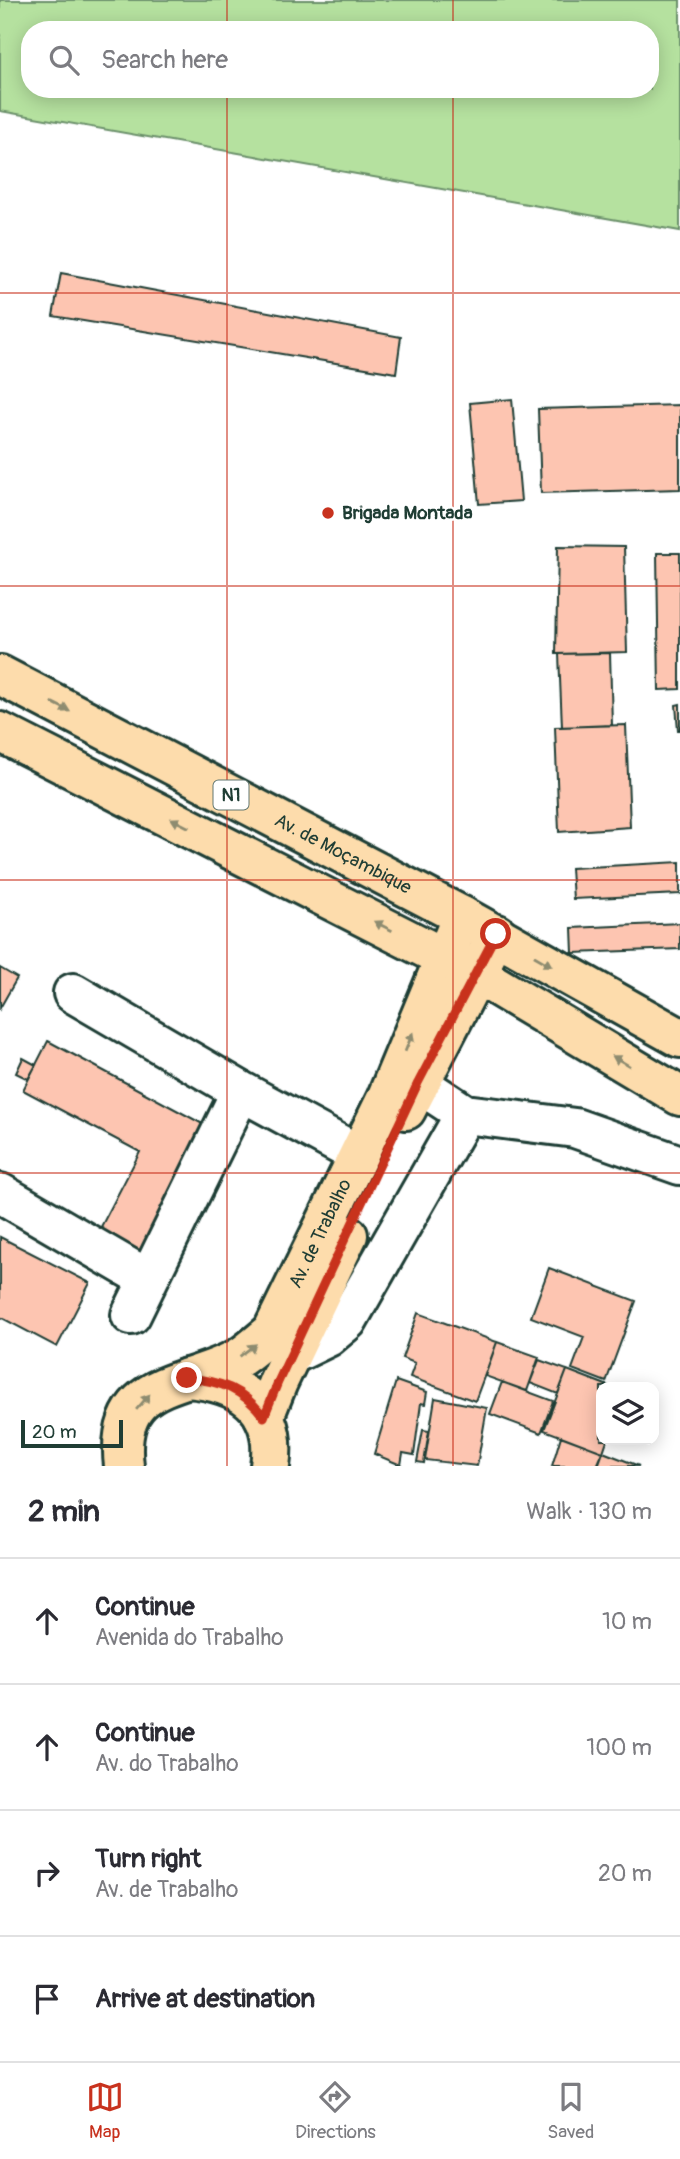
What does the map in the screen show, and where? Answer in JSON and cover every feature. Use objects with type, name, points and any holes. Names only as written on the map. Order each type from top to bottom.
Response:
[{"type":"main road","name":"Av. de Moçambique","points":[[0,675],[462,916]]},
{"type":"main road","name":"N1","points":[[0,732],[478,975],[680,1096]]},
{"type":"main road","name":"N1","points":[[462,916],[680,1038]]},
{"type":"main road","name":"Av. de Trabalho","points":[[115,1460],[127,1422],[146,1396],[164,1385],[241,1357],[272,1332],[386,1099],[462,916]]},
{"type":"main road","points":[[264,1417],[418,1083],[478,975],[496,934]]},
{"type":"main road","points":[[187,1378],[215,1380],[239,1390],[264,1417],[272,1450],[270,1466]]},
{"type":"lane","points":[[73,993],[241,1091],[359,1155]]},
{"type":"lane","points":[[418,1083],[465,1114],[575,1128],[680,1166]]},
{"type":"lane","points":[[131,1315],[146,1278],[241,1091]]},
{"type":"lane","points":[[293,1354],[328,1338],[347,1321],[465,1114]]},
{"type":"lane","points":[[0,1193],[146,1278]]},
{"type":"green space","points":[[0,0],[680,0],[680,231],[0,111]]},
{"type":"building","points":[[61,273],[401,337],[396,373],[53,316]]},
{"type":"building","points":[[512,399],[521,501],[479,504],[470,403]]},
{"type":"building","points":[[680,405],[680,489],[541,493],[538,409]]},
{"type":"building","points":[[558,546],[624,547],[627,652],[556,654]]},
{"type":"building","points":[[657,553],[680,553],[680,689],[659,690]]},
{"type":"building","points":[[610,653],[612,725],[562,727],[559,654]]},
{"type":"building","points":[[680,704],[680,730],[678,730],[676,705]]},
{"type":"building","points":[[626,725],[630,827],[559,832],[555,727]]},
{"type":"building","points":[[680,862],[680,894],[573,899],[571,868]]},
{"type":"building","points":[[680,923],[680,949],[573,953],[572,928]]},
{"type":"building","points":[[0,968],[17,978],[0,1008]]},
{"type":"building","points":[[48,1041],[212,1129],[139,1267],[93,1242],[140,1152],[23,1090]]},
{"type":"building","points":[[23,1058],[36,1065],[28,1079],[16,1073]]},
{"type":"building","points":[[0,1237],[90,1283],[57,1347],[0,1317]]},
{"type":"building","points":[[549,1268],[636,1301],[606,1382],[572,1369],[584,1337],[531,1317]]},
{"type":"building","points":[[418,1313],[497,1342],[475,1401],[410,1377],[415,1363],[402,1358]]},
{"type":"building","points":[[497,1342],[539,1357],[527,1391],[485,1376]]},
{"type":"building","points":[[539,1360],[567,1370],[558,1394],[530,1383]]},
{"type":"building","points":[[567,1370],[598,1382],[596,1445],[605,1445],[603,1452],[544,1430]]},
{"type":"building","points":[[396,1381],[427,1392],[425,1404],[421,1403],[414,1455],[403,1453],[401,1465],[374,1454]]},
{"type":"building","points":[[502,1382],[553,1401],[541,1433],[490,1414]]},
{"type":"building","points":[[435,1398],[487,1408],[477,1466],[425,1460]]},
{"type":"building","points":[[423,1430],[429,1431],[424,1463],[417,1462]]},
{"type":"building","points":[[561,1436],[603,1452],[597,1466],[552,1466]]},
{"type":"building","points":[[603,1452],[639,1466],[598,1466]]},
{"type":"place","name":"Brigada Montada","points":[[328,513]]},
{"type":"route","points":[[187,1378],[215,1380],[239,1390],[264,1417],[418,1083],[478,975],[496,934]]}]
